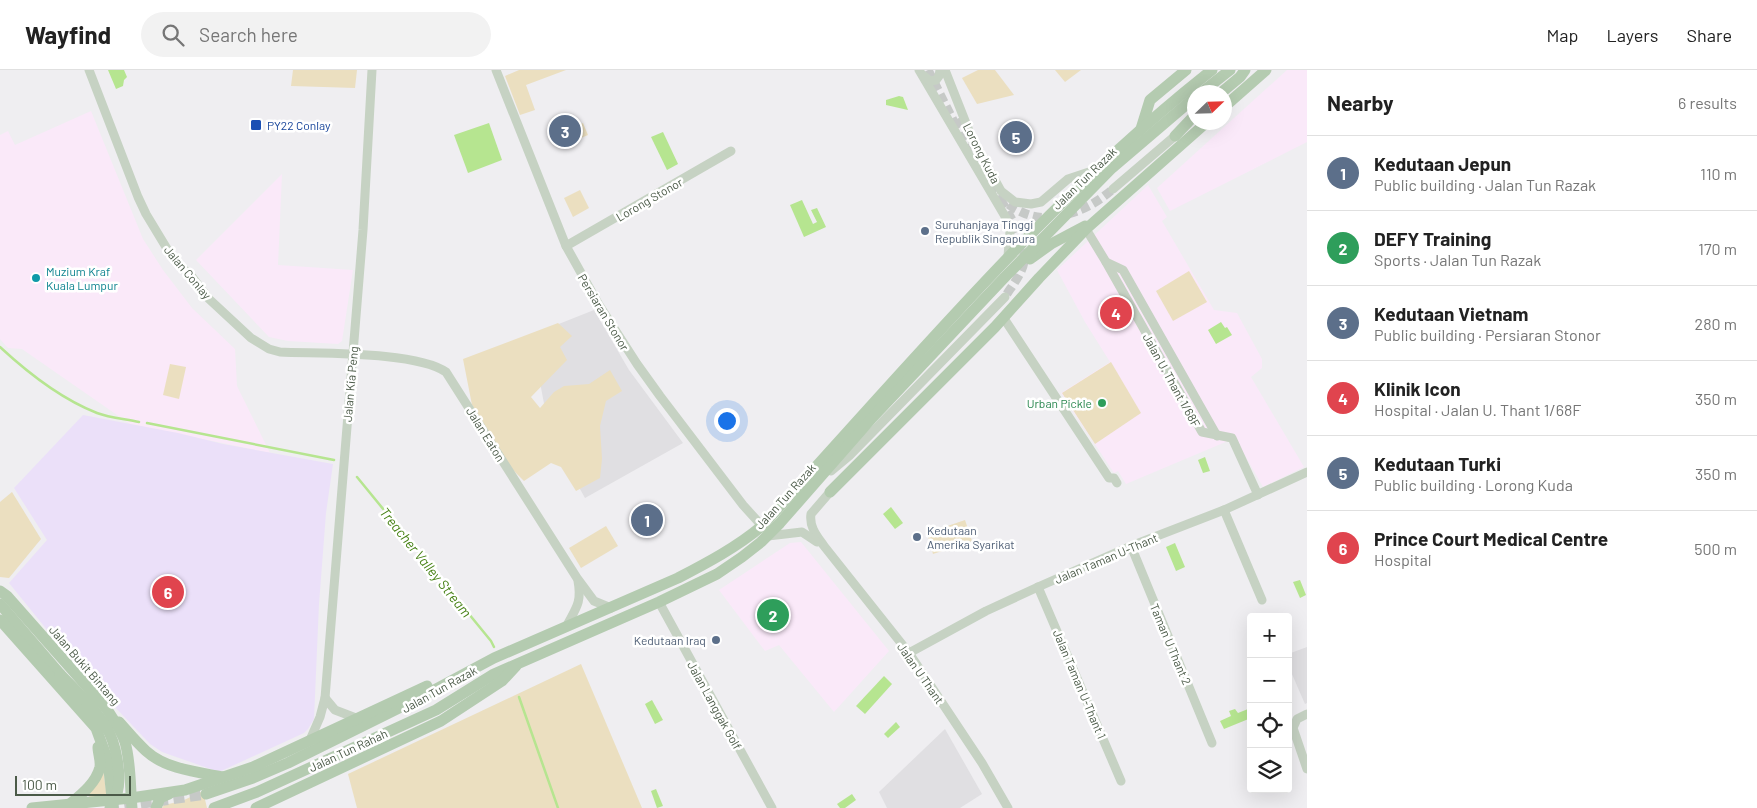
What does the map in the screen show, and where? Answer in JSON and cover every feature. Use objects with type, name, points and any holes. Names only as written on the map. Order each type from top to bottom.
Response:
[{"type":"main road","points":[[1141,129],[1150,100],[1186,70]]},
{"type":"main road","name":"Jalan Tun Razak","points":[[206,794],[253,778],[288,763],[421,697],[479,665],[611,608],[703,565],[762,526],[1008,256],[1095,170],[1212,70]]},
{"type":"main road","points":[[1211,85],[1230,70]]},
{"type":"main road","points":[[1230,85],[1245,70]]},
{"type":"main road","points":[[1232,93],[1245,82],[1263,74]]},
{"type":"main road","points":[[1232,100],[1263,74]]},
{"type":"main road","name":"Jalan Tun Razak","points":[[214,808],[257,792],[436,710],[494,674],[659,602],[717,574],[742,557],[768,536],[872,418],[1004,278],[1112,168],[1187,104]]},
{"type":"main road","points":[[1175,136],[1187,123]]},
{"type":"main road","points":[[1175,136],[1187,128]]},
{"type":"main road","points":[[830,492],[1003,318],[1089,226],[1198,130]]},
{"type":"main road","points":[[1004,278],[1051,244],[1089,226]]},
{"type":"main road","name":"Jalan Bukit Bintang","points":[[0,591],[7,596],[106,708],[125,742],[131,803]]},
{"type":"main road","points":[[0,604],[103,723],[114,744],[117,763],[118,782],[112,805]]},
{"type":"main road","points":[[0,620],[96,728],[108,761],[112,805]]},
{"type":"main road","name":"Jalan Tun Rahah","points":[[256,808],[441,721],[502,681],[522,661]]},
{"type":"main road","points":[[32,808],[131,803],[169,794],[224,777],[253,767],[403,696],[479,665]]},
{"type":"main road","points":[[106,708],[146,751],[157,759],[189,771],[224,777]]},
{"type":"main road","points":[[237,808],[415,728],[436,710]]},
{"type":"main road","points":[[68,805],[88,789],[100,766],[96,728]]},
{"type":"main road","points":[[156,808],[160,798],[169,794]]},
{"type":"street","name":"Jalan Conlay","points":[[89,70],[113,135],[146,214],[169,252],[183,269],[189,273],[209,299],[251,338],[269,349],[280,352],[352,355]]},
{"type":"street","name":"Jalan Kia Peng","points":[[310,740],[320,717],[325,698],[363,230],[372,70]]},
{"type":"street","name":"Persiaran Stonor","points":[[496,70],[566,246],[599,305],[637,364],[743,505],[762,526]]},
{"type":"street","points":[[920,71],[926,79],[933,81],[939,76],[940,70]]},
{"type":"street","name":"Lorong Kuda","points":[[946,70],[973,141],[1002,191],[1015,202],[1031,204],[1041,202],[1068,179],[1095,170]]},
{"type":"street","name":"Lorong Kuda","points":[[920,71],[1006,218],[1010,231],[1008,256]]},
{"type":"street","points":[[1113,189],[1175,136]]},
{"type":"street","name":"Lorong Stonor","points":[[566,246],[731,151]]},
{"type":"street","name":"Jalan U. Thant 1/68F","points":[[1089,226],[1106,262],[1202,432],[1232,438],[1258,494]]},
{"type":"street","points":[[815,483],[849,456],[1005,297]]},
{"type":"street","points":[[1003,318],[1109,478],[1114,478],[1117,483]]},
{"type":"street","name":"Jalan Eaton","points":[[352,355],[421,362],[446,372],[577,578],[594,601],[611,608]]},
{"type":"street","name":"Jalan Taman U-Thant","points":[[909,653],[1038,587],[1130,546],[1224,510],[1307,472]]},
{"type":"street","name":"Jalan U Thant","points":[[830,492],[813,510],[810,518],[813,530],[909,653],[982,763],[1008,808]]},
{"type":"street","points":[[1224,510],[1262,600]]},
{"type":"street","name":"Jalan U Thant","points":[[768,536],[802,532],[808,534],[824,546]]},
{"type":"street","name":"Taman U Thant 2","points":[[1130,546],[1212,742]]},
{"type":"street","name":"Jalan Eaton","points":[[566,627],[579,602],[580,590],[577,578]]},
{"type":"street","name":"Jalan Taman U-Thant 1","points":[[1038,587],[1121,781]]},
{"type":"street","name":"Jalan Langgak Golf","points":[[659,602],[772,808]]},
{"type":"street","points":[[325,698],[335,710],[356,718]]},
{"type":"street","points":[[1307,714],[1297,718],[1293,734],[1307,769]]},
{"type":"shaded area","points":[[108,70],[124,70],[127,77],[124,80],[123,86],[116,89]]},
{"type":"shaded area","points":[[293,70],[357,70],[355,88],[291,86]]},
{"type":"shaded area","points":[[519,70],[566,70],[526,85],[535,110],[520,115],[505,76]]},
{"type":"shaded area","points":[[978,70],[995,70],[1014,95],[977,104],[962,78]]},
{"type":"shaded area","points":[[1055,70],[1081,70],[1065,82]]},
{"type":"shaded area","points":[[1287,70],[1307,70],[1307,142],[1170,211],[1157,188],[1221,130],[1232,130],[1232,120]]},
{"type":"shaded area","points":[[899,96],[903,97],[908,110],[886,105],[886,100]]},
{"type":"shaded area","points":[[91,111],[143,239],[163,270],[192,308],[235,349],[237,386],[270,453],[130,424],[22,349],[8,348],[0,339],[0,135],[8,131],[15,145]]},
{"type":"shaded area","points":[[489,123],[502,160],[468,173],[454,135]]},
{"type":"shaded area","points":[[583,123],[588,135],[581,138],[576,126]]},
{"type":"shaded area","points":[[663,132],[678,164],[667,170],[651,137]]},
{"type":"shaded area","points":[[282,174],[278,265],[353,270],[342,341],[338,344],[288,341],[269,337],[196,260]]},
{"type":"shaded area","points":[[1148,185],[1167,217],[1162,221],[1214,310],[1237,313],[1262,359],[1262,368],[1251,377],[1304,467],[1263,487],[1235,438],[1126,484],[1118,471],[1114,473],[1061,393],[1110,362],[1085,322],[1057,270]]},
{"type":"shaded area","points":[[580,190],[589,208],[573,217],[564,198]]},
{"type":"shaded area","points":[[802,200],[813,224],[817,222],[811,210],[817,208],[826,227],[804,237],[790,205]]},
{"type":"shaded area","points":[[1189,271],[1207,302],[1173,321],[1156,291]]},
{"type":"shaded area","points":[[594,310],[629,370],[683,443],[585,498],[550,435],[531,335]]},
{"type":"shaded area","points":[[1221,322],[1232,335],[1216,344],[1208,330]]},
{"type":"shaded area","points":[[558,323],[572,336],[560,347],[567,360],[531,397],[540,408],[554,392],[564,386],[589,384],[610,370],[622,391],[606,401],[600,426],[602,459],[600,478],[576,491],[561,467],[551,463],[524,481],[512,469],[472,405],[463,359]]},
{"type":"shaded area","name":"Urban Pickle","points":[[1111,362],[1141,413],[1095,444],[1062,393]]},
{"type":"shaded area","points":[[170,364],[186,367],[179,399],[163,395]]},
{"type":"shaded area","points":[[83,415],[178,433],[223,444],[333,464],[326,513],[319,604],[314,719],[304,733],[219,772],[162,752],[150,744],[113,705],[52,636],[9,583],[47,540],[14,488]]},
{"type":"shaded area","points":[[1205,457],[1210,471],[1203,473],[1198,460]]},
{"type":"shaded area","points":[[12,492],[41,539],[9,578],[0,577],[0,502]]},
{"type":"shaded area","points":[[891,507],[903,523],[895,529],[883,514]]},
{"type":"shaded area","points":[[965,520],[972,541],[933,554],[927,533]]},
{"type":"shaded area","points":[[606,526],[618,546],[581,568],[569,548]]},
{"type":"shaded area","points":[[801,542],[889,651],[834,712],[779,645],[765,651],[719,590],[790,543]]},
{"type":"shaded area","points":[[1175,543],[1185,567],[1176,571],[1166,547]]},
{"type":"shaded area","points":[[1300,580],[1306,595],[1300,598],[1293,582]]},
{"type":"shaded area","points":[[1307,647],[1307,703],[1305,704],[1292,674],[1292,653]]},
{"type":"shaded area","points":[[581,664],[642,808],[357,808],[348,774]]},
{"type":"shaded area","points":[[884,676],[892,684],[865,714],[856,706]]},
{"type":"shaded area","points":[[652,700],[663,720],[655,724],[645,704]]},
{"type":"shaded area","points":[[1235,709],[1238,713],[1247,709],[1247,720],[1224,729],[1220,721],[1231,716],[1229,711]]},
{"type":"shaded area","points":[[896,722],[900,727],[888,738],[884,734]]},
{"type":"shaded area","points":[[945,729],[982,794],[960,808],[887,808],[879,792]]},
{"type":"shaded area","points":[[103,769],[107,798],[89,798],[90,793]]},
{"type":"shaded area","points":[[656,789],[663,806],[657,808],[651,791]]},
{"type":"shaded area","points":[[203,791],[207,808],[162,808],[164,805],[182,801]]},
{"type":"shaded area","points":[[852,794],[856,800],[845,808],[840,808],[837,804]]},
{"type":"waterway","name":"Treacher Valley Stream","points":[[0,347],[34,376],[58,393],[102,415],[139,422]]},
{"type":"waterway","name":"Treacher Valley Stream","points":[[147,423],[334,460]]},
{"type":"waterway","name":"Treacher Valley Stream","points":[[357,477],[494,647]]},
{"type":"waterway","name":"Treacher Valley Stream","points":[[519,697],[558,808]]},
{"type":"tunnel","points":[[928,70],[956,126]]},
{"type":"tunnel","points":[[957,119],[978,158]]},
{"type":"tunnel","points":[[990,185],[1001,198],[1016,209],[1033,216],[1050,217]]},
{"type":"tunnel","points":[[1068,214],[1092,204],[1113,189]]},
{"type":"tunnel","points":[[1001,200],[1017,230],[1024,254],[1021,271],[1005,297]]},
{"type":"tunnel","points":[[108,808],[206,794]]},
{"type":"place","name":"PY22 Conlay","points":[[256,125]]},
{"type":"place","name":"Kedutaan Vietnam","points":[[565,131]]},
{"type":"place","name":"Kedutaan Turki","points":[[1016,137]]},
{"type":"place","name":"Suruhanjaya Tinggi Republik Singapura","points":[[925,231]]},
{"type":"place","name":"Muzium Kraf Kuala Lumpur","points":[[36,278]]},
{"type":"place","name":"Klinik Icon","points":[[1116,313]]},
{"type":"place","name":"Urban Pickle","points":[[1102,403]]},
{"type":"place","name":"Kedutaan Jepun","points":[[647,520]]},
{"type":"place","name":"Kedutaan Amerika Syarikat","points":[[917,537]]},
{"type":"place","name":"Prince Court Medical Centre","points":[[168,592]]},
{"type":"place","name":"DEFY Training","points":[[773,615]]},
{"type":"place","name":"Kedutaan Iraq","points":[[716,640]]}]
